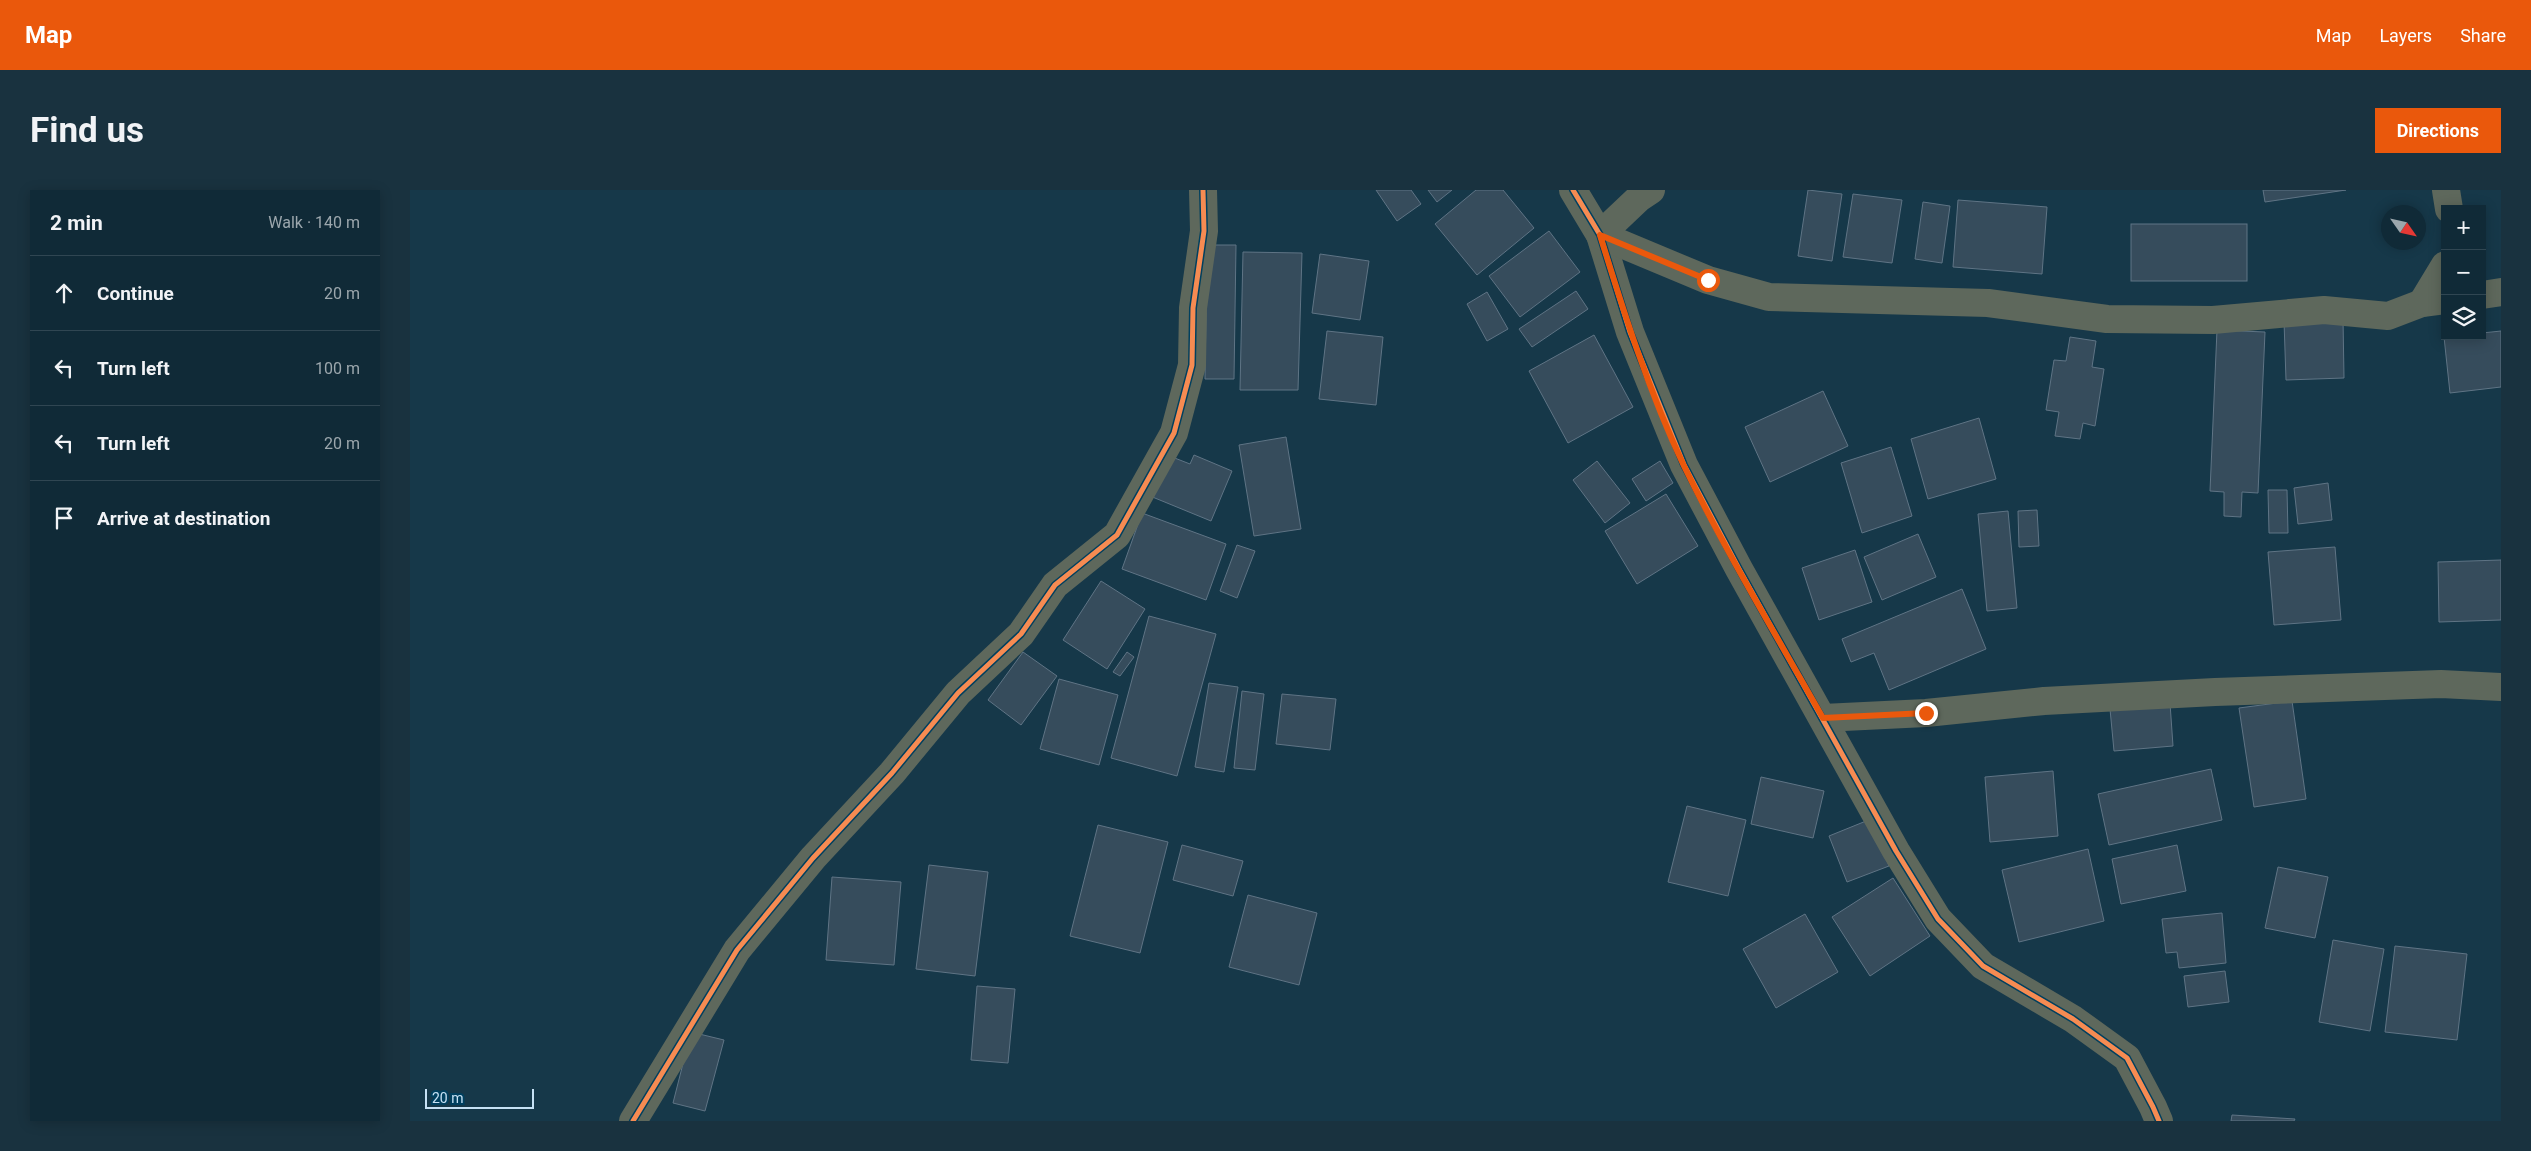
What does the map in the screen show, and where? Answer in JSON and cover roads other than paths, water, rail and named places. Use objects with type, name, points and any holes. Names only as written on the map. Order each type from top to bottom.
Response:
[{"type":"street","points":[[633,1121],[737,950],[813,858],[892,773],[958,693],[1022,634],[1055,585],[1117,535],[1174,433],[1192,365],[1193,308],[1204,231],[1203,190]]},
{"type":"street","points":[[1573,190],[1600,235],[1630,332],[1684,465],[1739,570],[1896,851],[1938,919],[1983,966],[2073,1019],[2127,1058],[2158,1121]]},
{"type":"street","points":[[1600,235],[1639,198],[1651,190]]},
{"type":"street","points":[[2446,190],[2448,205]]},
{"type":"street","points":[[1600,235],[1708,280],[1770,298],[1988,303],[2107,319],[2213,320],[2324,310],[2388,316],[2433,302],[2441,277]]},
{"type":"street","points":[[2486,294],[2501,292]]},
{"type":"street","points":[[1823,718],[1926,713],[2044,701],[2215,692],[2441,684],[2501,687]]}]
